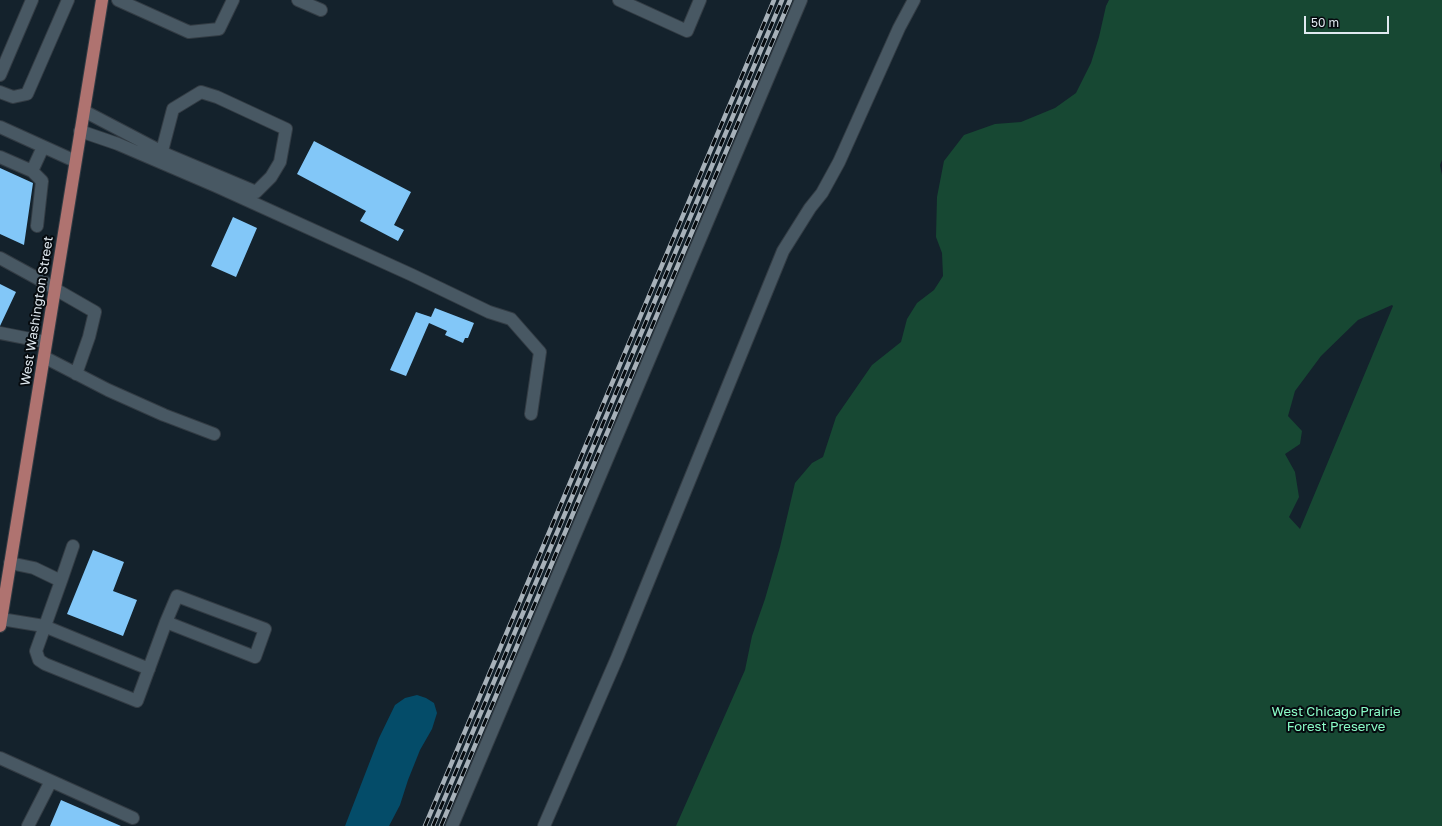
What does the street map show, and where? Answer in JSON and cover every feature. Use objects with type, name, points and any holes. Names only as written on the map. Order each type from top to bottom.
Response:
[{"type":"main road","name":"West Washington Street","points":[[1,623],[102,0]]},
{"type":"street","points":[[0,75],[32,0]]},
{"type":"street","points":[[0,92],[13,97],[27,94],[68,0]]},
{"type":"street","points":[[118,0],[189,32],[219,29],[233,0]]},
{"type":"street","points":[[298,0],[321,10]]},
{"type":"street","points":[[619,0],[686,31],[700,0]]},
{"type":"street","points":[[452,826],[801,0]]},
{"type":"street","points":[[544,826],[617,658],[783,252],[810,208],[822,193],[839,162],[899,28],[914,0]]},
{"type":"street","points":[[84,111],[162,152],[256,192],[271,177],[280,162],[286,129],[217,97],[201,92],[173,109],[162,152]]},
{"type":"street","points":[[0,127],[76,161]]},
{"type":"street","points":[[80,131],[118,144],[216,186],[412,275],[489,312],[511,320],[540,352],[531,414]]},
{"type":"street","points":[[32,171],[43,147]]},
{"type":"street","points":[[0,157],[32,171],[42,181],[37,226]]},
{"type":"street","points":[[0,258],[94,312],[89,337],[76,374]]},
{"type":"street","points":[[0,333],[46,342]]},
{"type":"street","points":[[44,357],[108,390],[164,415],[214,434]]},
{"type":"street","points":[[73,546],[36,651],[39,660],[52,667],[137,701],[166,622],[177,596],[265,629],[255,656],[166,622]]},
{"type":"street","points":[[10,563],[34,568],[61,580]]},
{"type":"street","points":[[1,623],[44,626],[149,669]]},
{"type":"street","points":[[0,758],[133,818]]},
{"type":"street","points":[[28,826],[52,781]]},
{"type":"green space","name":"West Chicago Prairie Forest Preserve","points":[[1109,0],[1442,0],[1442,160],[1440,165],[1442,175],[1442,826],[676,826],[745,670],[752,636],[765,599],[780,547],[795,483],[812,463],[823,457],[836,417],[872,365],[901,342],[907,319],[917,303],[934,290],[943,276],[942,253],[936,237],[937,197],[944,161],[964,135],[995,124],[1021,122],[1055,108],[1076,93],[1091,63],[1106,6]],"holes":[[[1392,305],[1393,306],[1300,529],[1289,517],[1299,497],[1295,472],[1285,454],[1300,444],[1302,431],[1288,416],[1295,391],[1321,356],[1358,320]]]},
{"type":"water","points":[[417,695],[434,703],[437,713],[432,729],[420,750],[400,805],[389,826],[345,826],[379,738],[395,705],[405,698]]},
{"type":"building","points":[[314,141],[411,192],[394,225],[404,230],[398,241],[360,221],[366,211],[297,174]]},
{"type":"building","points":[[0,168],[33,183],[24,245],[0,234]]},
{"type":"building","points":[[233,217],[257,228],[236,277],[211,266]]},
{"type":"building","points":[[0,284],[16,292],[0,326]]},
{"type":"building","points":[[435,308],[474,323],[468,338],[465,338],[463,343],[445,335],[447,331],[429,323],[406,376],[390,370],[416,312],[431,317]]},
{"type":"building","points":[[93,550],[124,562],[113,591],[137,600],[123,636],[67,614]]},
{"type":"building","points":[[61,800],[121,826],[50,826]]},
{"type":"railway","points":[[425,826],[774,0]]},
{"type":"railway","points":[[433,826],[782,0]]},
{"type":"railway","points":[[441,826],[790,0]]}]
